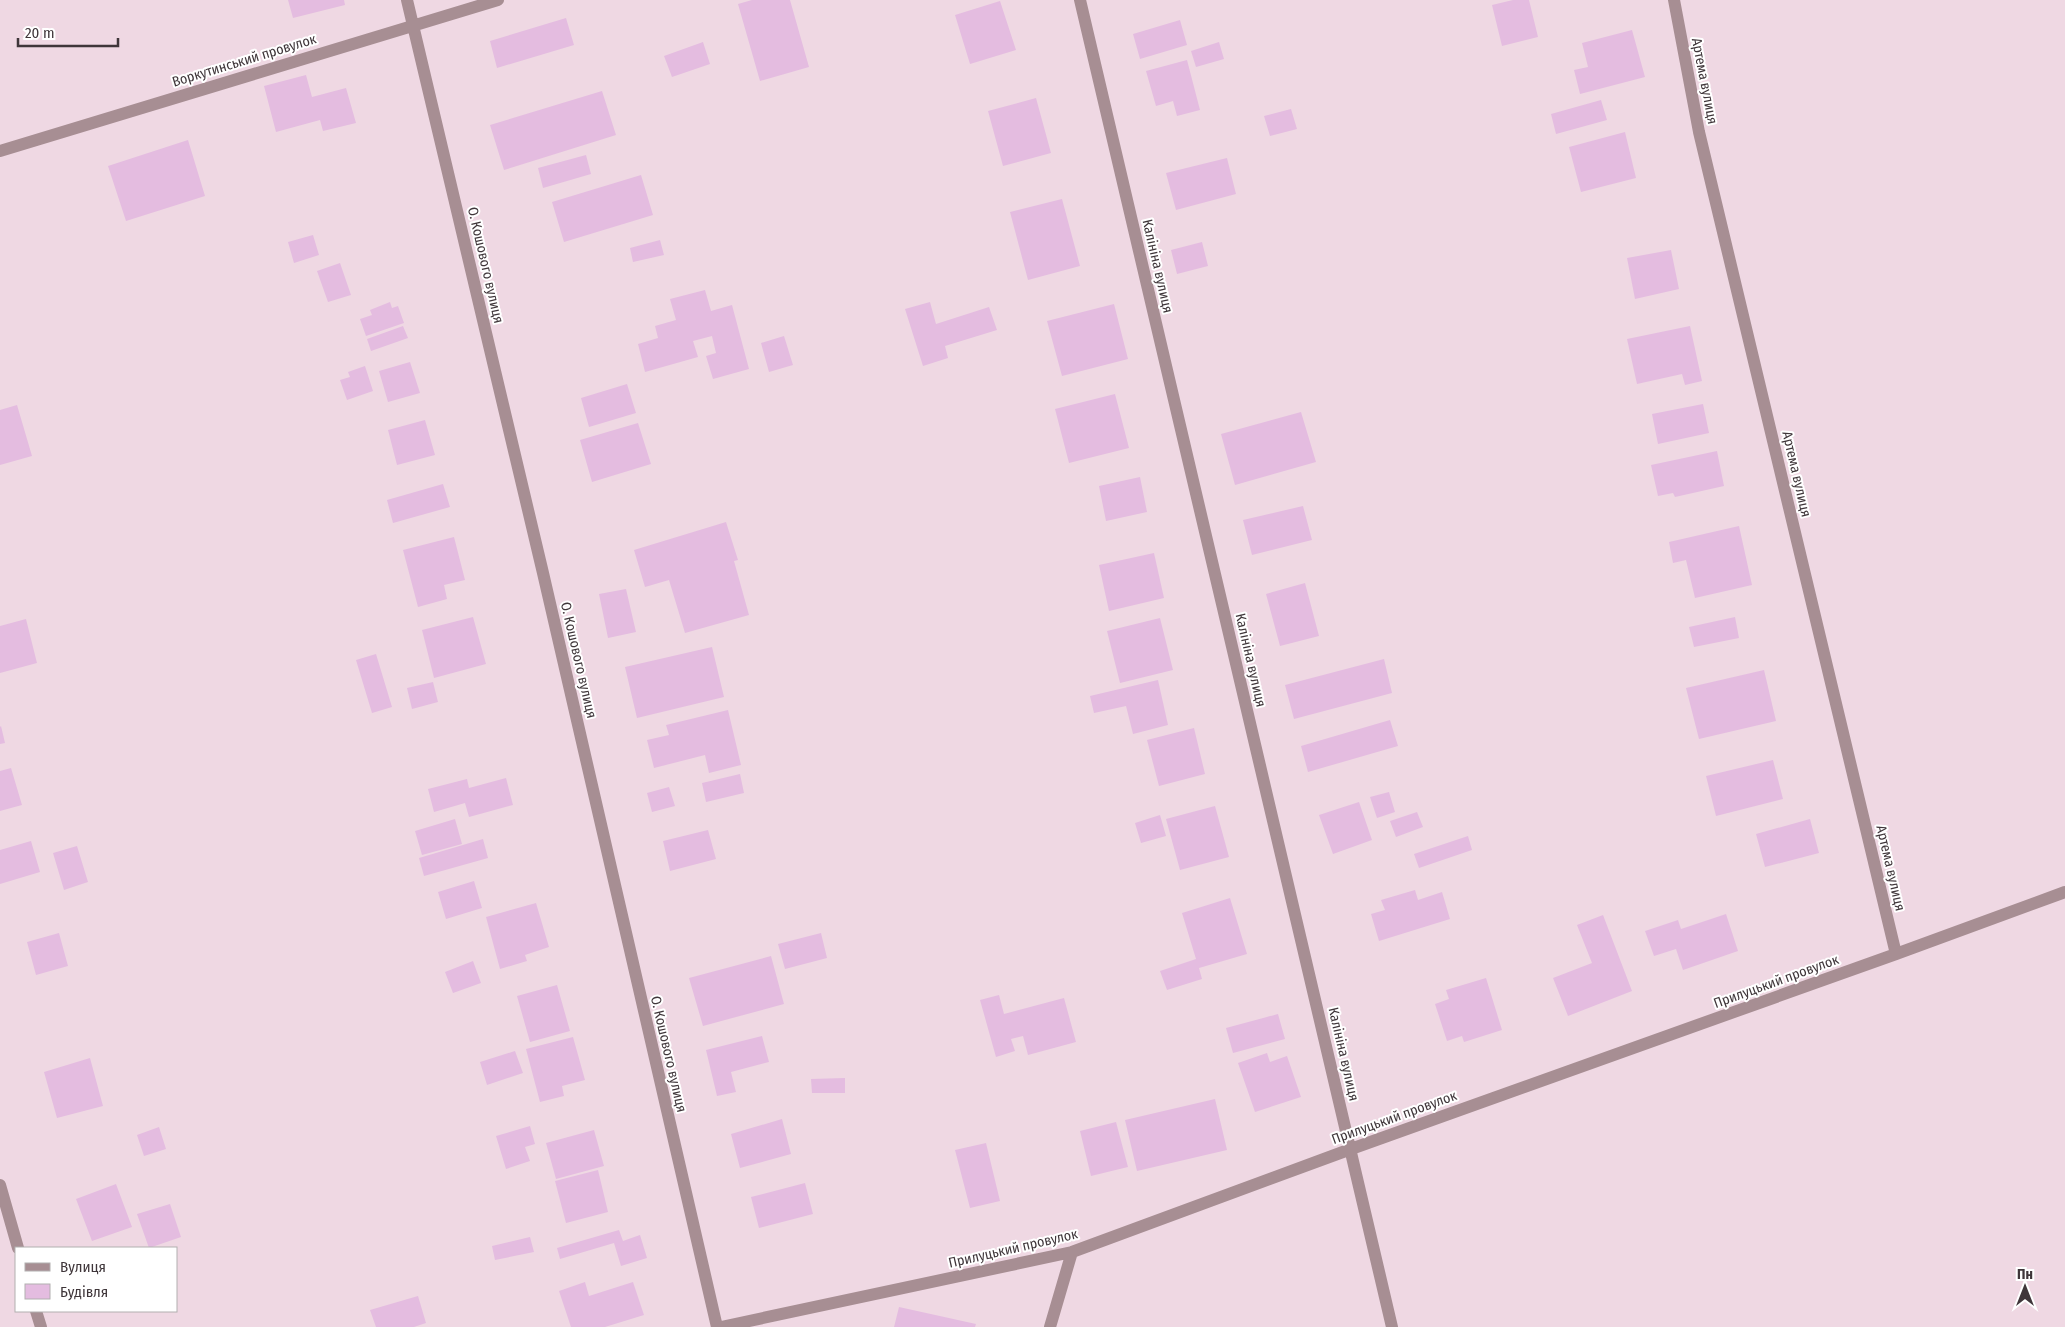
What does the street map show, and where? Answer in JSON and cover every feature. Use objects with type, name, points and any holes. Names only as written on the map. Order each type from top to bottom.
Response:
[{"type":"street","name":"О. Кошового вулиця","points":[[407,0],[546,582],[716,1327]]},
{"type":"street","name":"Воркутинський провулок","points":[[0,151],[413,24],[498,0]]},
{"type":"street","name":"Калініна вулиця","points":[[1080,0],[1392,1327]]},
{"type":"street","name":"Артема вулиця","points":[[1674,0],[1699,132],[1896,954]]},
{"type":"street","name":"Прилуцький провулок","points":[[721,1327],[1072,1252],[1351,1149],[2065,892]]},
{"type":"street","points":[[0,1185],[18,1247]]},
{"type":"street","points":[[1050,1327],[1072,1252]]},
{"type":"street","points":[[36,1312],[41,1327]]},
{"type":"building","points":[[288,0],[344,0],[345,5],[293,18]]},
{"type":"building","points":[[752,0],[790,0],[809,67],[760,81],[738,4]]},
{"type":"building","points":[[1513,0],[1529,0],[1538,37],[1502,46],[1492,5]]},
{"type":"building","points":[[1000,1],[1016,50],[970,64],[955,15]]},
{"type":"building","points":[[566,18],[574,45],[497,68],[490,41]]},
{"type":"building","points":[[1180,20],[1187,45],[1140,59],[1133,34]]},
{"type":"building","points":[[1632,30],[1645,77],[1580,94],[1574,70],[1588,67],[1582,43]]},
{"type":"building","points":[[703,42],[710,64],[672,77],[664,56]]},
{"type":"building","points":[[1219,42],[1224,59],[1196,67],[1191,51]]},
{"type":"building","points":[[1187,60],[1200,110],[1177,116],[1173,101],[1156,106],[1146,71]]},
{"type":"building","points":[[306,75],[312,97],[346,88],[356,123],[323,131],[320,120],[276,132],[264,86]]},
{"type":"building","points":[[602,91],[616,135],[504,170],[490,125]]},
{"type":"building","points":[[1036,98],[1051,153],[1003,166],[988,111]]},
{"type":"building","points":[[1601,100],[1607,120],[1556,134],[1551,114]]},
{"type":"building","points":[[1291,109],[1297,129],[1270,136],[1264,116]]},
{"type":"building","points":[[1625,132],[1636,178],[1581,192],[1569,147]]},
{"type":"building","points":[[188,140],[205,196],[126,221],[108,166]]},
{"type":"building","points":[[586,155],[591,174],[543,188],[538,168]]},
{"type":"building","points":[[1227,158],[1236,194],[1176,210],[1166,173]]},
{"type":"building","points":[[641,175],[653,215],[564,242],[552,202]]},
{"type":"building","points":[[1062,199],[1080,266],[1028,280],[1010,212]]},
{"type":"building","points":[[313,235],[319,255],[294,263],[288,242]]},
{"type":"building","points":[[660,240],[664,255],[633,262],[630,248]]},
{"type":"building","points":[[1202,242],[1208,266],[1177,274],[1171,250]]},
{"type":"building","points":[[1671,250],[1679,289],[1635,299],[1627,258]]},
{"type":"building","points":[[340,263],[351,295],[328,302],[317,271]]},
{"type":"building","points":[[705,290],[711,311],[732,305],[749,369],[713,379],[706,356],[716,353],[712,336],[693,341],[698,357],[645,372],[638,344],[658,338],[655,326],[676,320],[670,299]]},
{"type":"building","points":[[390,302],[392,308],[398,306],[404,323],[366,336],[360,319],[372,315],[370,310]]},
{"type":"building","points":[[930,302],[936,324],[989,307],[997,330],[945,346],[948,358],[923,366],[905,309]]},
{"type":"building","points":[[1114,304],[1128,359],[1062,376],[1047,321]]},
{"type":"building","points":[[403,326],[408,338],[371,351],[367,339]]},
{"type":"building","points":[[1690,326],[1702,381],[1685,385],[1682,374],[1637,384],[1627,339]]},
{"type":"building","points":[[784,336],[793,365],[769,372],[761,343]]},
{"type":"building","points":[[410,362],[420,393],[388,402],[379,371]]},
{"type":"building","points":[[365,366],[373,391],[347,400],[340,380],[350,377],[348,372]]},
{"type":"building","points":[[627,384],[636,413],[589,427],[581,398]]},
{"type":"building","points":[[1115,394],[1129,448],[1069,463],[1055,409]]},
{"type":"building","points":[[1703,404],[1709,433],[1658,444],[1652,414]]},
{"type":"building","points":[[17,405],[32,456],[0,465],[0,410]]},
{"type":"building","points":[[1301,412],[1316,462],[1235,485],[1221,434]]},
{"type":"building","points":[[425,420],[435,455],[397,465],[388,430]]},
{"type":"building","points":[[638,423],[651,464],[592,482],[580,440]]},
{"type":"building","points":[[1717,451],[1724,486],[1675,497],[1673,493],[1658,496],[1651,465]]},
{"type":"building","points":[[1140,477],[1147,512],[1106,521],[1099,486]]},
{"type":"building","points":[[443,484],[450,507],[393,523],[387,500]]},
{"type":"building","points":[[1303,506],[1312,540],[1252,555],[1243,520]]},
{"type":"building","points":[[726,522],[738,560],[734,561],[749,615],[685,633],[669,580],[645,587],[634,550]]},
{"type":"building","points":[[1739,526],[1752,585],[1695,598],[1686,560],[1673,563],[1669,542]]},
{"type":"building","points":[[454,537],[465,580],[444,585],[447,599],[418,607],[403,550]]},
{"type":"building","points":[[1154,553],[1164,598],[1109,611],[1099,565]]},
{"type":"building","points":[[1305,583],[1319,636],[1280,646],[1266,594]]},
{"type":"building","points":[[626,589],[636,632],[608,638],[599,594]]},
{"type":"building","points":[[473,617],[486,664],[434,678],[422,630]]},
{"type":"building","points":[[1735,617],[1739,638],[1694,647],[1689,627]]},
{"type":"building","points":[[1160,618],[1173,670],[1120,683],[1107,631]]},
{"type":"building","points":[[26,619],[37,663],[0,673],[0,626]]},
{"type":"building","points":[[712,647],[724,697],[637,718],[625,667]]},
{"type":"building","points":[[376,654],[392,707],[372,713],[356,660]]},
{"type":"building","points":[[1384,659],[1392,693],[1294,719],[1285,685]]},
{"type":"building","points":[[1764,670],[1776,721],[1699,739],[1686,688]]},
{"type":"building","points":[[1158,680],[1168,725],[1133,734],[1126,706],[1094,713],[1090,696]]},
{"type":"building","points":[[433,682],[438,702],[412,709],[407,688]]},
{"type":"building","points":[[728,710],[741,765],[709,773],[705,755],[654,768],[647,740],[669,735],[666,725]]},
{"type":"building","points":[[1390,720],[1398,746],[1308,772],[1301,746]]},
{"type":"building","points":[[0,727],[5,743],[0,744]]},
{"type":"building","points":[[1194,728],[1205,774],[1159,786],[1147,740]]},
{"type":"building","points":[[1773,760],[1783,799],[1716,816],[1706,776]]},
{"type":"building","points":[[11,768],[22,805],[0,811],[0,771]]},
{"type":"building","points":[[740,774],[744,793],[706,802],[702,783]]},
{"type":"building","points":[[506,778],[513,805],[469,817],[465,803],[434,812],[428,789],[467,779],[469,788]]},
{"type":"building","points":[[669,787],[675,806],[652,812],[647,793]]},
{"type":"building","points":[[1389,792],[1395,812],[1377,818],[1370,797]]},
{"type":"building","points":[[1359,802],[1372,840],[1333,854],[1319,815]]},
{"type":"building","points":[[1215,806],[1229,857],[1180,870],[1166,819]]},
{"type":"building","points":[[1417,812],[1423,827],[1396,837],[1390,821]]},
{"type":"building","points":[[1160,815],[1166,836],[1141,843],[1135,823]]},
{"type":"building","points":[[455,819],[462,844],[422,855],[415,831]]},
{"type":"building","points":[[1810,819],[1819,853],[1765,867],[1756,834]]},
{"type":"building","points":[[708,830],[716,859],[670,871],[663,841]]},
{"type":"building","points":[[1468,836],[1472,850],[1419,868],[1414,854]]},
{"type":"building","points":[[483,839],[488,858],[424,876],[419,858]]},
{"type":"building","points":[[31,841],[40,872],[0,884],[0,850]]},
{"type":"building","points":[[77,846],[88,882],[64,890],[53,853]]},
{"type":"building","points":[[474,881],[482,908],[446,919],[438,892]]},
{"type":"building","points":[[1415,890],[1418,900],[1442,892],[1450,919],[1379,941],[1371,914],[1385,910],[1381,900]]},
{"type":"building","points":[[1230,898],[1247,954],[1199,968],[1202,979],[1167,990],[1160,971],[1196,959],[1182,913]]},
{"type":"building","points":[[536,903],[549,947],[525,955],[527,961],[500,969],[486,917]]},
{"type":"building","points":[[1726,914],[1738,951],[1683,970],[1676,949],[1654,956],[1645,931],[1678,920],[1681,929]]},
{"type":"building","points":[[1603,915],[1632,991],[1568,1016],[1553,978],[1592,963],[1577,925]]},
{"type":"building","points":[[59,933],[68,966],[36,975],[27,942]]},
{"type":"building","points":[[821,933],[827,958],[785,969],[778,944]]},
{"type":"building","points":[[771,956],[784,1004],[703,1026],[689,978]]},
{"type":"building","points":[[473,961],[481,983],[453,993],[445,972]]},
{"type":"building","points":[[1486,978],[1502,1030],[1464,1042],[1462,1036],[1447,1041],[1435,1004],[1449,999],[1446,990]]},
{"type":"building","points":[[557,985],[570,1031],[530,1042],[517,996]]},
{"type":"building","points":[[999,995],[1004,1014],[1064,998],[1076,1042],[1028,1055],[1023,1036],[1011,1039],[1015,1051],[996,1057],[980,1000]]},
{"type":"building","points":[[1278,1014],[1285,1039],[1233,1053],[1226,1028]]},
{"type":"building","points":[[762,1036],[769,1062],[731,1072],[736,1092],[717,1096],[706,1050]]},
{"type":"building","points":[[573,1037],[585,1080],[562,1086],[564,1096],[540,1102],[526,1049]]},
{"type":"building","points":[[515,1051],[523,1073],[487,1085],[480,1062]]},
{"type":"building","points":[[1267,1053],[1270,1062],[1287,1056],[1301,1097],[1255,1112],[1238,1063]]},
{"type":"building","points":[[90,1058],[103,1106],[57,1118],[44,1072]]},
{"type":"building","points":[[845,1078],[845,1093],[812,1093],[811,1079]]},
{"type":"building","points":[[1215,1099],[1227,1150],[1137,1171],[1125,1120]]},
{"type":"building","points":[[782,1119],[791,1154],[740,1168],[731,1134]]},
{"type":"building","points":[[1116,1122],[1128,1167],[1091,1176],[1080,1131]]},
{"type":"building","points":[[530,1126],[535,1144],[525,1147],[530,1161],[506,1169],[496,1136]]},
{"type":"building","points":[[159,1127],[166,1149],[144,1156],[137,1135]]},
{"type":"building","points":[[594,1130],[604,1166],[556,1179],[546,1143]]},
{"type":"building","points":[[986,1143],[1000,1201],[970,1208],[955,1150]]},
{"type":"building","points":[[598,1170],[608,1212],[566,1223],[555,1181]]},
{"type":"building","points":[[805,1183],[813,1214],[759,1228],[751,1197]]},
{"type":"building","points":[[116,1184],[132,1227],[92,1241],[76,1199]]},
{"type":"building","points":[[170,1204],[181,1237],[149,1247],[137,1214]]},
{"type":"building","points":[[619,1230],[623,1241],[640,1235],[647,1258],[621,1266],[614,1243],[560,1259],[557,1248]]},
{"type":"building","points":[[530,1237],[534,1252],[495,1260],[492,1246]]},
{"type":"building","points":[[585,1282],[589,1296],[633,1282],[644,1315],[605,1327],[571,1327],[559,1291]]},
{"type":"building","points":[[418,1296],[426,1323],[414,1327],[376,1327],[370,1310]]},
{"type":"building","points":[[899,1307],[976,1324],[975,1327],[894,1327]]}]
